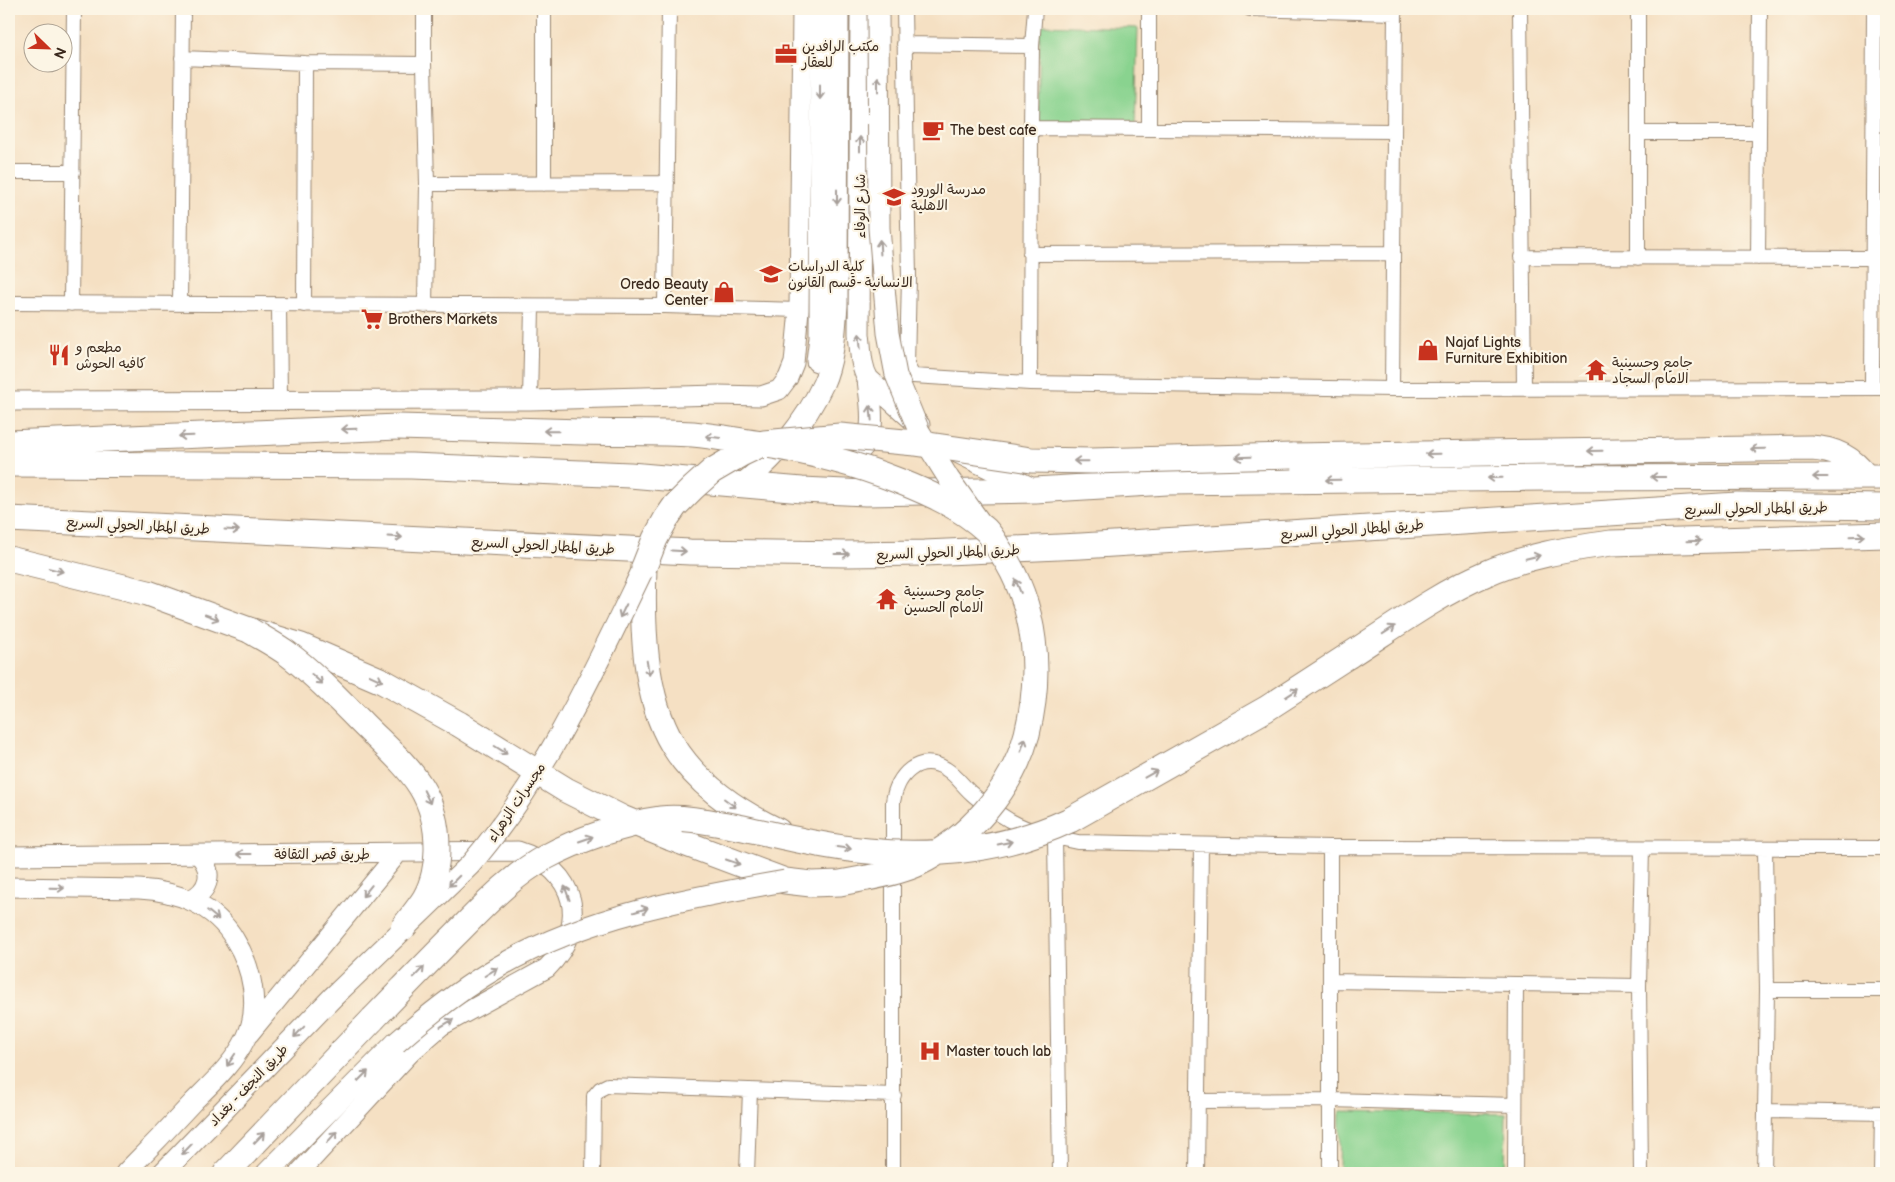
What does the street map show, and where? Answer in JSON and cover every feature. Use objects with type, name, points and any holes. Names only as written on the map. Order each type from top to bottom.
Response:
[{"type":"highway","points":[[9,443],[398,427],[694,434],[794,449],[857,465],[906,484],[938,498],[962,512],[987,531],[1008,563],[1019,587],[1031,629],[1036,664],[1035,690],[1025,741],[1003,789],[981,816],[958,837],[938,852],[915,865],[867,878],[811,884],[785,881],[704,852],[622,818],[566,790],[459,724],[382,681],[301,646],[249,630],[148,593],[9,559]]},
{"type":"highway","points":[[796,840],[750,817],[718,794],[694,772],[673,745],[656,702],[646,657],[643,590],[644,567],[666,520],[675,506],[712,471],[764,443],[840,436],[915,443],[1030,460],[1100,461],[1811,448],[1833,451],[1843,455],[1860,469],[1876,477]]},
{"type":"highway","points":[[9,464],[412,466],[630,475],[741,485],[866,493],[1035,490],[1167,482],[1876,477]]},
{"type":"highway","name":"طريق المطار الحولي السريع","points":[[9,519],[690,552],[846,554],[1071,547],[1737,505],[1886,507]]},
{"type":"highway","points":[[226,1173],[483,906],[513,879],[546,857],[582,840],[624,827],[662,819],[708,821],[796,840],[869,851],[924,853],[970,850],[1029,837],[1070,820],[1266,709],[1447,592],[1526,559],[1568,549],[1611,543],[1886,536]]},
{"type":"highway","points":[[249,630],[287,653],[328,688],[414,775],[430,801],[438,836],[433,878],[426,897],[403,928]]},
{"type":"main road","points":[[764,443],[800,402],[810,382],[817,360],[820,337],[821,9]]},
{"type":"main road","name":"شارع الوفاء","points":[[838,9],[837,305],[833,345],[823,383],[810,420],[810,432],[815,443],[823,451],[833,456],[855,453],[864,446],[870,435],[872,424],[868,379],[864,371],[859,334],[861,9]]},
{"type":"main road","points":[[878,9],[879,228],[888,333],[896,375],[919,431],[987,531]]},
{"type":"main road","points":[[868,379],[906,414],[942,442],[992,470],[1035,490]]},
{"type":"main road","name":"شارع الوفاء","points":[[741,485],[757,473],[776,454],[803,418],[823,383]]},
{"type":"main road","name":"مجسرات الزهراء","points":[[333,997],[470,865],[510,814],[570,717],[644,567]]},
{"type":"main road","points":[[267,1173],[396,1043],[429,1014],[500,966],[539,946],[579,929],[660,904],[785,881]]},
{"type":"main road","name":"طريق النجف - بغداد","points":[[163,1173],[333,997]]},
{"type":"street","points":[[71,304],[74,9]]},
{"type":"street","points":[[180,304],[183,9]]},
{"type":"street","points":[[424,9],[427,184],[425,306]]},
{"type":"street","points":[[544,9],[544,184]]},
{"type":"street","points":[[665,306],[669,9]]},
{"type":"street","points":[[9,401],[530,400],[718,395],[762,396],[779,390],[788,378],[794,363],[799,310],[802,9]]},
{"type":"street","points":[[904,9],[909,277],[907,365],[913,376],[1030,383],[1392,389],[1524,387],[1879,388],[1873,258],[1874,9]]},
{"type":"street","points":[[1030,383],[1032,46],[1035,9]]},
{"type":"street","points":[[1149,9],[1149,129]]},
{"type":"street","points":[[1250,9],[1395,11],[1392,389]]},
{"type":"street","points":[[1520,9],[1521,257],[1524,387]]},
{"type":"street","points":[[1638,9],[1638,258]]},
{"type":"street","points":[[1758,258],[1760,9]]},
{"type":"street","points":[[904,44],[1032,46]]},
{"type":"street","points":[[182,58],[305,63],[424,64]]},
{"type":"street","points":[[304,305],[305,63]]},
{"type":"street","points":[[1031,128],[1394,132]]},
{"type":"street","points":[[1638,133],[1759,133]]},
{"type":"street","points":[[9,172],[73,172]]},
{"type":"street","points":[[427,184],[667,183]]},
{"type":"street","points":[[1030,254],[1392,253]]},
{"type":"street","points":[[1521,257],[1873,258]]},
{"type":"street","points":[[9,303],[532,307],[665,306],[799,310]]},
{"type":"street","points":[[279,305],[280,400]]},
{"type":"street","points":[[530,400],[532,307]]},
{"type":"street","points":[[893,1173],[893,802],[895,789],[900,778],[910,769],[922,764],[934,764],[946,769],[990,809],[1032,831],[1055,838],[1094,843],[1330,847],[1886,848]]},
{"type":"street","points":[[1055,838],[1060,1173]]},
{"type":"street","points":[[1197,1173],[1201,846]]},
{"type":"street","points":[[1330,847],[1330,1173]]},
{"type":"street","points":[[1641,1173],[1639,986],[1642,848]]},
{"type":"street","points":[[1764,1173],[1767,990],[1765,848]]},
{"type":"street","points":[[299,1173],[410,1052],[441,1026],[547,968],[559,956],[567,942],[572,925],[572,908],[568,892],[560,877],[548,865],[534,856],[518,851],[398,854]]},
{"type":"street","name":"طريق قصر الثقافة","points":[[9,856],[398,854]]},
{"type":"street","name":"طريق قصر الثقافة","points":[[125,1173],[226,1068],[247,1037],[398,854]]},
{"type":"street","points":[[190,900],[204,891],[209,876],[205,861],[199,855]]},
{"type":"street","name":"طريق قصر الثقافة","points":[[9,887],[160,890],[190,900],[218,918],[232,934],[243,953],[250,973],[253,995],[252,1016],[247,1037]]},
{"type":"street","points":[[1330,981],[1639,986]]},
{"type":"street","points":[[1515,1173],[1516,984]]},
{"type":"street","points":[[1767,990],[1886,990]]},
{"type":"street","points":[[594,1173],[594,1096],[600,1089],[608,1085],[894,1095]]},
{"type":"street","points":[[746,1173],[750,1090]]},
{"type":"street","points":[[1199,1101],[1330,1100],[1515,1105]]},
{"type":"street","points":[[1765,1111],[1884,1113],[1881,1173]]},
{"type":"green space","points":[[1040,25],[1138,28],[1135,126],[1038,124]]},
{"type":"green space","points":[[1340,1111],[1506,1114],[1505,1173],[1339,1173]]},
{"type":"place","name":"مكتب الرافدين للعقار","points":[[786,54]]},
{"type":"place","name":"The best cafe","points":[[933,130]]},
{"type":"place","name":"مدرسة الورود الاهلية","points":[[894,197]]},
{"type":"place","name":"كلية الدراسات الانسانية -قسم القانون","points":[[771,274]]},
{"type":"place","name":"Oredo Beauty Center","points":[[724,292]]},
{"type":"place","name":"Brothers Markets","points":[[372,319]]},
{"type":"place","name":"Najaf Lights Furniture Exhibition","points":[[1428,350]]},
{"type":"place","name":"مطعم و كافيه الحوش","points":[[59,355]]},
{"type":"place","name":"جامع وحسينية الامام السجاد","points":[[1596,370]]},
{"type":"place","name":"جامع وحسينية الامام الحسين","points":[[887,599]]},
{"type":"place","name":"Master touch lab","points":[[930,1051]]}]
